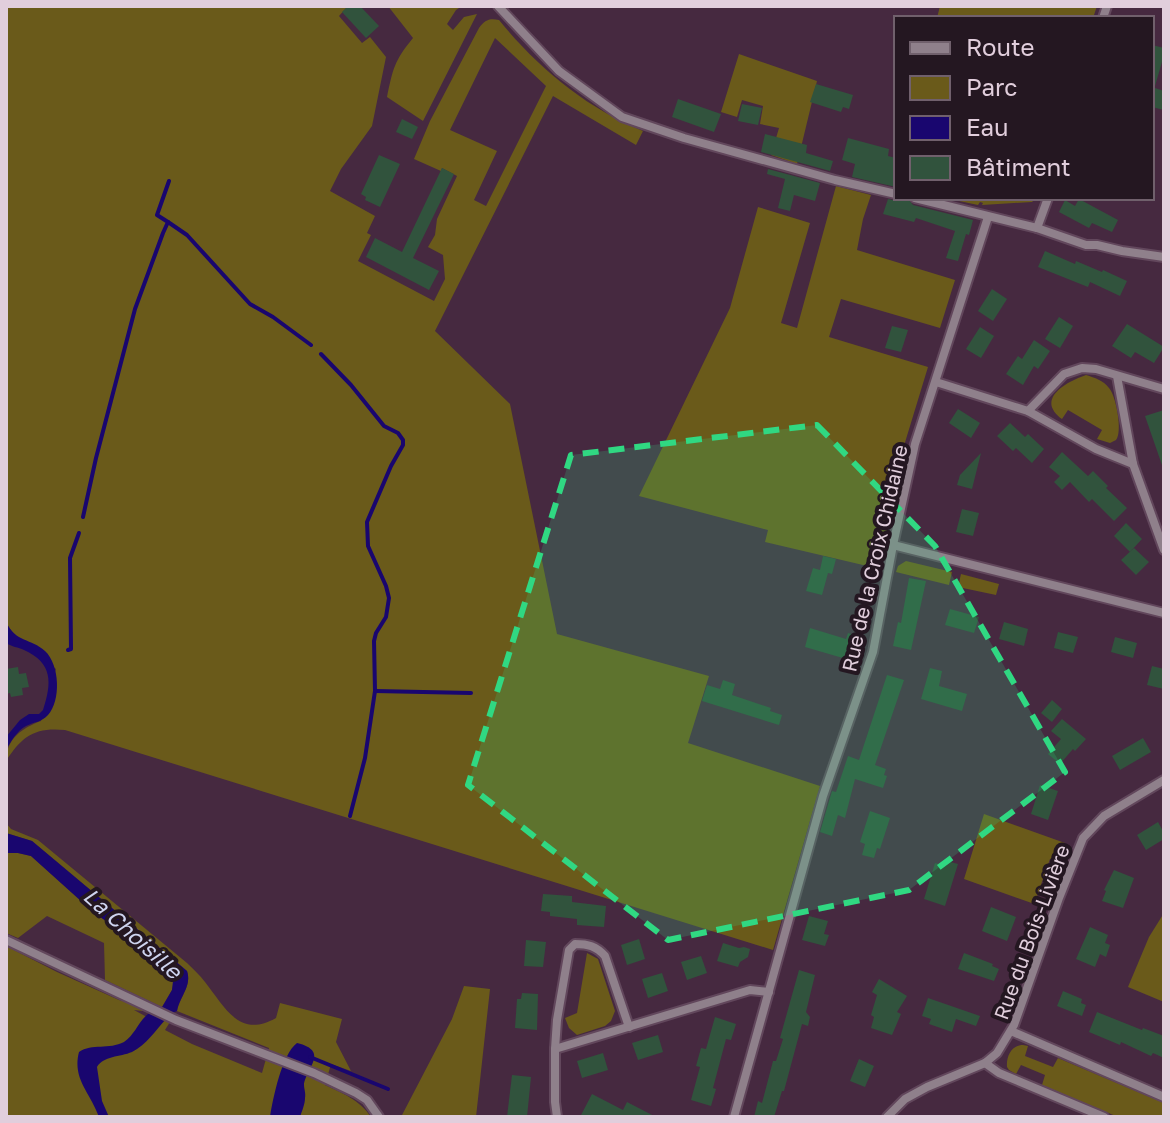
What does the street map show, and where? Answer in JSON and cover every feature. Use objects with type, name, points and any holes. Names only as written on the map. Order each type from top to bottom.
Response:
[{"type":"street","points":[[498,6],[559,71],[622,117],[712,146],[894,194]]},
{"type":"street","points":[[923,200],[1037,228],[1086,245],[1164,257]]},
{"type":"street","points":[[1037,228],[1047,200]]},
{"type":"street","name":"Rue de la Croix Chidaine","points":[[734,1117],[823,796],[873,652],[915,444],[988,217]]},
{"type":"street","points":[[1028,411],[1064,374],[1082,368],[1096,369],[1164,389]]},
{"type":"street","points":[[1117,376],[1133,464],[1164,550]]},
{"type":"street","points":[[936,382],[1028,411],[1096,449],[1133,464]]},
{"type":"street","points":[[893,545],[1164,613]]},
{"type":"street","name":"Rue du Bois-Livière","points":[[887,1117],[905,1099],[985,1063],[997,1053],[1011,1031],[1083,838],[1104,816],[1164,780]]},
{"type":"street","points":[[6,940],[176,1020],[314,1073],[367,1100],[379,1117]]},
{"type":"street","points":[[557,1117],[557,1020],[569,950],[575,944],[588,944],[605,956],[629,1027]]},
{"type":"street","points":[[555,1049],[750,990],[769,992]]},
{"type":"street","points":[[1011,1031],[1164,1097]]},
{"type":"street","points":[[985,1063],[999,1073],[1104,1117]]},
{"type":"highlighted area","points":[[817,425],[935,546],[1065,772],[909,890],[668,940],[468,785],[571,455]]},
{"type":"green space","points":[[6,6],[348,6],[339,16],[362,43],[370,37],[386,57],[372,126],[341,169],[330,191],[375,216],[367,233],[371,235],[358,261],[434,301],[445,279],[443,255],[428,247],[457,176],[414,159],[430,121],[479,28],[488,20],[499,20],[546,70],[582,98],[643,131],[636,145],[553,96],[435,331],[510,404],[557,634],[709,676],[688,743],[820,786],[773,950],[65,730],[45,730],[30,735],[6,761],[9,746],[16,735],[41,721],[56,669],[14,635],[6,622]],"holes":[[[495,38],[546,86],[486,206],[474,200],[497,151],[450,130]]]},
{"type":"green space","points":[[388,6],[462,6],[447,24],[453,30],[464,17],[477,14],[423,121],[387,97],[395,66],[413,38]]},
{"type":"green space","points":[[940,6],[1097,6],[1094,16],[938,16]]},
{"type":"green space","points":[[739,54],[817,81],[797,164],[771,155],[779,128],[760,124],[763,106],[742,100],[737,117],[721,112]]},
{"type":"green space","points":[[836,186],[871,195],[857,250],[955,280],[940,328],[841,299],[829,337],[928,367],[903,449],[880,569],[765,542],[768,530],[639,496],[730,308],[758,207],[810,223],[781,323],[797,328]]},
{"type":"green space","points":[[954,200],[1034,200],[982,205],[980,202],[978,205]]},
{"type":"green space","points":[[1086,375],[1104,383],[1112,392],[1119,429],[1116,440],[1110,443],[1097,439],[1102,430],[1068,410],[1062,419],[1054,412],[1052,398],[1056,392]]},
{"type":"green space","points":[[906,561],[952,572],[949,585],[896,572],[898,566]]},
{"type":"green space","points":[[961,574],[999,584],[996,595],[958,587]]},
{"type":"green space","points":[[984,814],[1065,843],[1058,861],[1050,859],[1036,899],[1045,903],[1043,907],[964,879]]},
{"type":"green space","points":[[6,823],[11,829],[38,840],[187,963],[234,1017],[252,1025],[263,1024],[276,1018],[280,1003],[342,1019],[336,1042],[351,1071],[331,1064],[325,1085],[356,1102],[371,1117],[6,1117],[6,946],[119,1000],[146,1008],[151,1012],[134,1010],[145,1016],[159,1015],[170,1022],[165,1030],[262,1073],[269,1048],[177,1011],[187,986],[187,971],[32,841],[6,833]]},
{"type":"green space","points":[[6,853],[31,856],[91,910],[130,939],[174,981],[162,1007],[105,980],[104,943],[47,916],[18,938],[6,933]]},
{"type":"green space","points":[[1164,913],[1164,1002],[1128,987],[1149,937]]},
{"type":"green space","points":[[587,953],[598,959],[615,1011],[605,1026],[577,1035],[569,1028],[565,1018],[577,1013]]},
{"type":"green space","points":[[464,986],[490,989],[476,1117],[401,1117],[452,1019]]},
{"type":"green space","points":[[1028,1046],[1025,1056],[1053,1067],[1058,1058],[1164,1103],[1164,1117],[1118,1117],[1042,1085],[1045,1075],[1021,1065],[1016,1074],[1007,1067],[1008,1059],[1013,1049]]},
{"type":"water","points":[[6,622],[14,634],[40,647],[50,657],[56,674],[57,692],[48,715],[23,728],[6,750],[6,737],[20,720],[43,710],[49,683],[45,668],[34,655],[6,643]]},
{"type":"water","name":"La Choisille","points":[[6,833],[32,841],[187,971],[187,986],[177,1011],[170,1014],[161,1009],[172,990],[173,981],[130,939],[91,910],[31,856],[6,853]]},
{"type":"water","points":[[151,1012],[166,1019],[146,1041],[132,1052],[108,1059],[97,1067],[102,1101],[109,1117],[99,1117],[80,1078],[79,1052],[124,1042]]},
{"type":"water","points":[[297,1043],[307,1046],[314,1055],[304,1085],[305,1100],[300,1117],[270,1117],[283,1066]]},
{"type":"building","points":[[348,6],[360,6],[379,26],[366,38],[342,12]]},
{"type":"building","points":[[1154,46],[1164,48],[1154,86]]},
{"type":"building","points":[[816,84],[853,95],[849,109],[843,107],[841,112],[810,102]]},
{"type":"building","points":[[1154,88],[1164,91],[1164,110],[1154,108]]},
{"type":"building","points":[[678,99],[721,114],[714,132],[672,117]]},
{"type":"building","points":[[742,104],[762,108],[758,125],[738,121]]},
{"type":"building","points":[[402,119],[418,127],[412,139],[396,132]]},
{"type":"building","points":[[765,134],[807,145],[806,153],[833,161],[830,171],[761,152]]},
{"type":"building","points":[[848,138],[889,149],[888,156],[894,158],[894,187],[852,177],[855,164],[842,160]]},
{"type":"building","points":[[379,155],[400,164],[380,207],[365,200],[366,197],[361,194]]},
{"type":"building","points":[[442,168],[454,174],[413,258],[439,271],[429,290],[366,257],[375,238],[402,252]]},
{"type":"building","points":[[768,169],[820,183],[815,201],[794,195],[790,211],[778,208],[785,179],[767,174]]},
{"type":"building","points":[[888,199],[909,200],[913,205],[973,220],[958,261],[946,258],[955,231],[916,218],[914,222],[883,214]]},
{"type":"building","points":[[1065,200],[1075,206],[1081,200],[1118,220],[1112,232],[1092,223],[1089,228],[1059,212]]},
{"type":"building","points":[[1045,251],[1127,281],[1120,296],[1090,282],[1088,287],[1038,267]]},
{"type":"building","points":[[992,289],[1007,299],[993,321],[978,311]]},
{"type":"building","points":[[1059,317],[1073,326],[1060,348],[1045,339]]},
{"type":"building","points":[[1127,324],[1164,347],[1154,363],[1135,352],[1131,358],[1112,346]]},
{"type":"building","points":[[892,326],[908,330],[901,352],[885,348]]},
{"type":"building","points":[[980,327],[994,336],[981,358],[966,349]]},
{"type":"building","points":[[1034,340],[1050,351],[1038,369],[1034,366],[1023,385],[1006,374],[1018,356],[1022,359]]},
{"type":"building","points":[[958,409],[980,423],[971,438],[949,423]]},
{"type":"building","points":[[1164,410],[1164,464],[1162,465],[1145,416]]},
{"type":"building","points":[[1010,423],[1044,449],[1032,463],[997,436]]},
{"type":"building","points":[[1062,452],[1088,476],[1093,471],[1127,508],[1114,521],[1070,482],[1062,490],[1054,482],[1060,476],[1049,467]]},
{"type":"building","points":[[981,453],[972,489],[957,485],[960,475]]},
{"type":"building","points":[[962,509],[979,513],[973,536],[956,532]]},
{"type":"building","points":[[1126,523],[1142,539],[1130,552],[1114,536]]},
{"type":"building","points":[[1134,548],[1149,562],[1136,575],[1121,560]]},
{"type":"building","points":[[823,556],[836,559],[822,595],[806,591],[813,568],[820,570]]},
{"type":"building","points":[[909,578],[926,581],[911,650],[893,646],[898,622],[901,623]]},
{"type":"building","points":[[950,609],[979,617],[974,633],[945,625]]},
{"type":"building","points":[[1004,622],[1028,629],[1024,646],[999,639]]},
{"type":"building","points":[[810,628],[846,639],[848,633],[865,639],[860,663],[805,647]]},
{"type":"building","points":[[1058,632],[1078,637],[1073,653],[1054,648]]},
{"type":"building","points":[[1115,637],[1137,643],[1133,658],[1111,652]]},
{"type":"building","points":[[1152,666],[1164,669],[1164,689],[1147,685]]},
{"type":"building","points":[[18,667],[19,674],[26,673],[29,687],[22,688],[23,695],[11,697],[10,693],[6,694],[6,669]]},
{"type":"building","points":[[930,668],[942,671],[939,686],[967,694],[962,711],[921,699]]},
{"type":"building","points":[[887,675],[904,680],[875,765],[886,769],[883,788],[855,779],[845,818],[838,815],[832,836],[820,832],[832,791],[836,792],[848,756],[859,760]]},
{"type":"building","points":[[723,680],[735,684],[732,695],[771,708],[770,711],[782,715],[779,725],[702,701],[707,685],[720,689]]},
{"type":"building","points":[[1052,700],[1062,709],[1052,722],[1041,713]]},
{"type":"building","points":[[1062,719],[1086,739],[1060,764],[1048,754],[1061,739],[1051,731]]},
{"type":"building","points":[[1143,738],[1151,752],[1120,770],[1112,756]]},
{"type":"building","points":[[1040,785],[1058,791],[1048,820],[1031,814]]},
{"type":"building","points":[[870,811],[890,818],[874,858],[862,855],[865,844],[860,842]]},
{"type":"building","points":[[1158,822],[1164,839],[1146,850],[1137,835]]},
{"type":"building","points":[[947,861],[958,864],[945,906],[924,899],[935,863],[946,866]]},
{"type":"building","points":[[1114,870],[1134,878],[1123,908],[1102,901]]},
{"type":"building","points":[[543,894],[572,896],[572,902],[606,906],[604,927],[577,925],[577,919],[550,916],[550,912],[541,911]]},
{"type":"building","points":[[991,907],[1016,917],[1007,941],[982,931]]},
{"type":"building","points":[[809,916],[828,921],[824,934],[829,935],[825,946],[802,940]]},
{"type":"building","points":[[1090,927],[1108,935],[1105,943],[1110,945],[1106,957],[1100,954],[1095,967],[1076,959]]},
{"type":"building","points":[[639,939],[645,959],[627,965],[621,945]]},
{"type":"building","points":[[526,940],[546,942],[543,967],[524,966]]},
{"type":"building","points":[[723,943],[750,949],[748,957],[738,967],[717,961]]},
{"type":"building","points":[[964,953],[999,969],[994,981],[958,969]]},
{"type":"building","points":[[701,956],[707,973],[687,980],[681,962]]},
{"type":"building","points":[[799,970],[815,975],[806,1012],[810,1017],[808,1026],[802,1024],[774,1117],[754,1117],[758,1101],[762,1103],[773,1061],[776,1061],[783,1039],[780,1038]]},
{"type":"building","points":[[662,973],[668,991],[648,998],[642,979]]},
{"type":"building","points":[[879,979],[907,996],[897,1012],[901,1014],[892,1035],[871,1028],[877,995],[872,992]]},
{"type":"building","points":[[1063,991],[1082,999],[1081,1003],[1086,1005],[1082,1016],[1057,1006]]},
{"type":"building","points":[[522,993],[538,994],[537,1030],[515,1028],[517,999],[521,999]]},
{"type":"building","points":[[928,998],[980,1016],[976,1026],[956,1019],[952,1032],[929,1024],[931,1019],[922,1016]]},
{"type":"building","points":[[1097,1012],[1164,1036],[1164,1058],[1089,1032]]},
{"type":"building","points":[[715,1017],[736,1024],[731,1040],[726,1039],[711,1106],[691,1100],[700,1067],[696,1066],[701,1048],[706,1049]]},
{"type":"building","points":[[658,1035],[663,1052],[638,1060],[632,1043]]},
{"type":"building","points":[[603,1053],[608,1070],[582,1078],[577,1061]]},
{"type":"building","points":[[859,1059],[874,1066],[865,1087],[850,1081]]},
{"type":"building","points":[[512,1075],[531,1077],[527,1117],[507,1117]]},
{"type":"building","points":[[592,1094],[623,1110],[627,1102],[656,1117],[580,1117]]},
{"type":"waterway","points":[[83,517],[135,309],[168,222],[157,215],[169,181]]},
{"type":"waterway","points":[[168,222],[187,235],[250,304],[311,345]]},
{"type":"waterway","points":[[321,354],[384,426],[398,433],[403,440],[367,522],[368,546],[389,598],[386,617],[374,641],[375,691],[365,758],[350,816]]},
{"type":"waterway","points":[[68,650],[71,649],[70,558],[79,533]]},
{"type":"waterway","points":[[375,691],[471,693]]},
{"type":"waterway","points":[[310,1057],[388,1089]]}]
